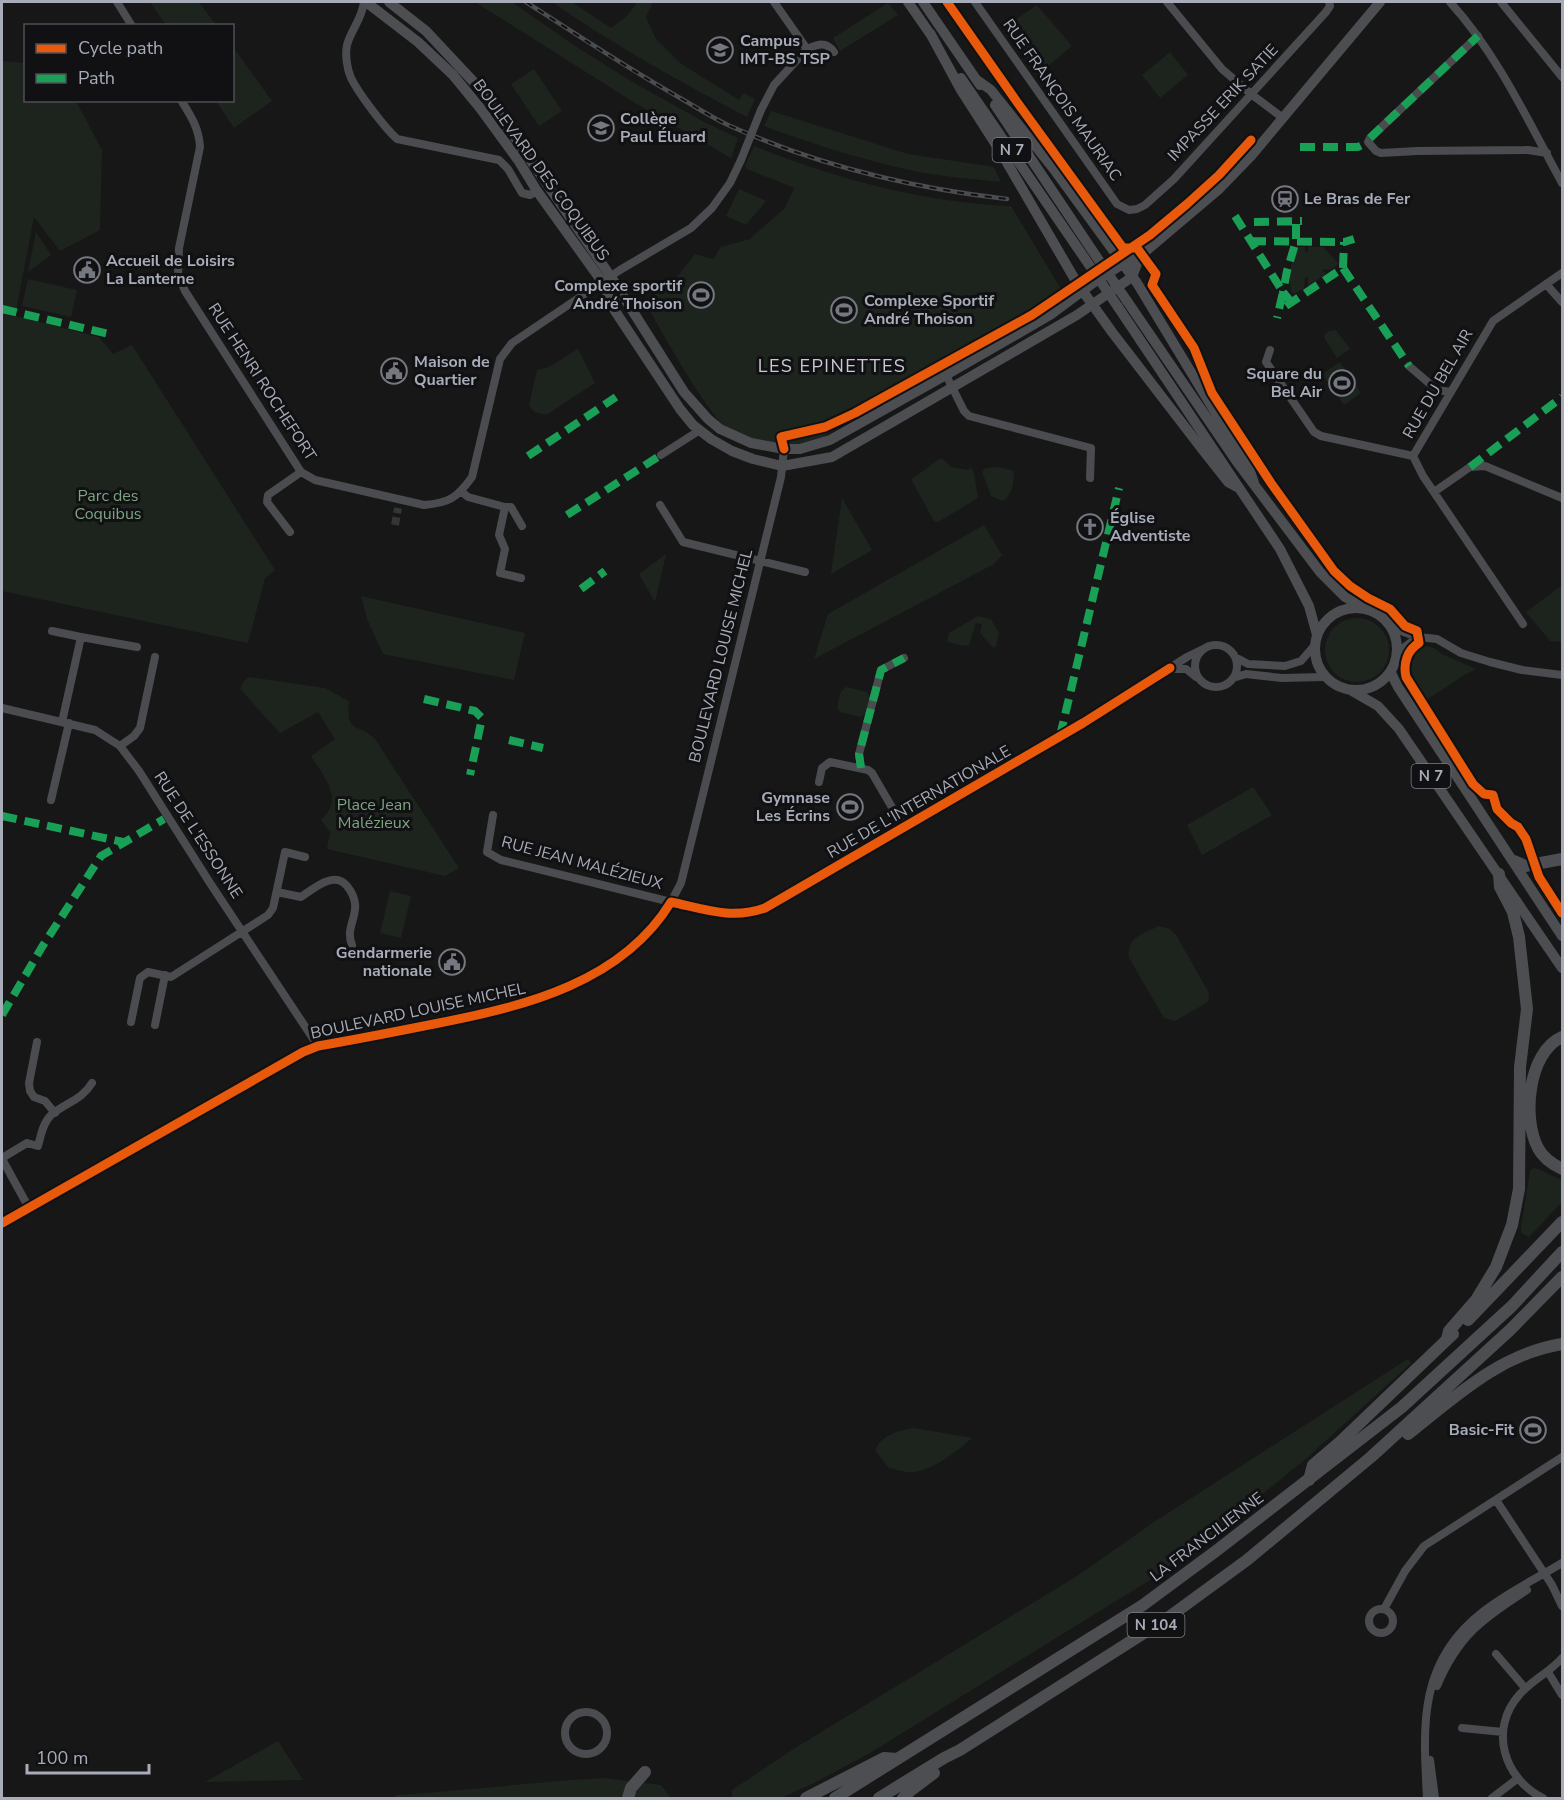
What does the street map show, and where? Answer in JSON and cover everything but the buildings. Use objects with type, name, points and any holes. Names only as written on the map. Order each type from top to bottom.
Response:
[{"type":"highway","points":[[1514,861],[1525,866],[1563,859]]},
{"type":"highway","points":[[1448,1339],[1449,1331],[1476,1300],[1496,1267],[1512,1225],[1519,1189],[1520,1067],[1527,1009],[1519,937],[1513,912],[1500,887],[1499,874]]},
{"type":"highway","points":[[1563,1037],[1551,1044],[1536,1068],[1532,1080],[1530,1119],[1538,1148],[1554,1165],[1563,1169]]},
{"type":"highway","points":[[1310,1480],[1312,1465],[1340,1442],[1478,1311],[1563,1222]]},
{"type":"highway","name":"LA FRANCILIENNE","points":[[835,1798],[1143,1605],[1310,1480],[1402,1407],[1465,1350],[1563,1252]]},
{"type":"highway","name":"N 104","points":[[879,1798],[960,1750],[1169,1617],[1247,1560],[1340,1484],[1456,1381],[1563,1277]]},
{"type":"highway","points":[[1340,1484],[1353,1480],[1463,1390],[1499,1365],[1527,1352],[1563,1344]]},
{"type":"highway","points":[[903,1798],[954,1760],[960,1750]]},
{"type":"highway","points":[[806,1798],[884,1758],[897,1759]]},
{"type":"highway","points":[[628,1798],[631,1788],[645,1772]]},
{"type":"main road","name":"BOULEVARD DES COQUIBUS","points":[[365,2],[418,42],[453,75],[480,108],[506,142],[537,191],[607,280],[615,311],[680,409],[700,430],[732,451],[753,459],[782,466],[832,457],[1093,305],[1132,276],[1140,256]]},
{"type":"main road","name":"BOULEVARD DES COQUIBUS","points":[[389,2],[426,32],[485,94],[607,280],[684,392],[720,429],[751,443],[784,449],[800,449],[830,440],[1050,315],[1082,290],[1124,263],[1140,256],[1218,190],[1283,118],[1380,2]]},
{"type":"main road","name":"N 7","points":[[908,2],[1237,462],[1320,572],[1345,597],[1365,609]]},
{"type":"main road","name":"N 7","points":[[922,2],[977,80],[1096,266]]},
{"type":"main road","points":[[930,33],[961,90],[1082,290],[1228,482],[1239,488]]},
{"type":"main road","points":[[977,80],[991,90],[1124,263],[1249,468],[1254,483]]},
{"type":"main road","name":"N 7","points":[[1122,304],[1280,549],[1309,606],[1317,634]]},
{"type":"main road","points":[[1077,315],[1103,320]]},
{"type":"main road","points":[[1354,608],[1365,609],[1384,618],[1392,628],[1397,639],[1398,652],[1391,673],[1384,681],[1363,691],[1352,691],[1333,684],[1325,678],[1319,668],[1314,646],[1323,623],[1332,615],[1354,608]]},
{"type":"main road","name":"N 7","points":[[1391,673],[1404,697],[1563,936]]},
{"type":"main road","name":"N 7","points":[[1352,691],[1378,706],[1395,724],[1563,968]]},
{"type":"street","points":[[117,2],[131,24]]},
{"type":"street","points":[[365,2],[363,14],[347,45],[347,61],[351,77],[387,130],[397,139],[499,160],[508,169],[522,194],[530,195],[537,191]]},
{"type":"street","points":[[774,2],[807,49]]},
{"type":"street","name":"RUE FRANÇOIS MAURIAC","points":[[975,2],[1117,204],[1129,210]]},
{"type":"street","points":[[1167,2],[1222,69],[1283,118]]},
{"type":"street","points":[[1450,2],[1478,36],[1506,78],[1563,183]]},
{"type":"street","name":"IMPASSE ERIK SATIE","points":[[1129,210],[1146,205],[1174,179],[1330,4]]},
{"type":"street","points":[[1506,4],[1563,77]]},
{"type":"street","points":[[1478,36],[1368,142],[1381,153],[1528,150],[1547,153]]},
{"type":"street","points":[[522,526],[511,507],[468,497],[462,492],[477,465],[497,373],[505,351],[524,334],[691,228],[712,208],[730,183],[774,86],[807,49],[826,44],[834,52]]},
{"type":"street","name":"RUE HENRI ROCHEFORT","points":[[182,102],[194,121],[199,134],[200,147],[179,248],[178,275],[185,291],[301,472],[315,480],[399,504],[440,504],[462,492]]},
{"type":"street","name":"RUE DU BEL AIR","points":[[1522,624],[1434,492],[1413,456],[1492,321],[1563,273]]},
{"type":"street","points":[[1546,284],[1563,302]]},
{"type":"street","points":[[1270,350],[1266,362],[1314,432],[1321,436],[1413,456]]},
{"type":"street","points":[[1409,366],[1437,390],[1451,392]]},
{"type":"street","points":[[946,375],[951,388],[969,416],[1091,448],[1090,478]]},
{"type":"street","points":[[661,455],[700,430]]},
{"type":"street","name":"BOULEVARD LOUISE MICHEL","points":[[2,1223],[303,1052],[318,1046],[462,1019],[544,997],[609,965],[632,949],[649,933],[681,884],[781,477],[784,449]]},
{"type":"street","points":[[1434,492],[1470,466],[1485,466],[1563,498]]},
{"type":"street","points":[[290,532],[267,502],[268,495],[301,472]]},
{"type":"street","points":[[660,505],[682,542],[805,572]]},
{"type":"street","points":[[505,507],[499,535],[505,549],[500,573],[520,578]]},
{"type":"street","points":[[1392,628],[1418,637],[1437,639],[1461,653],[1490,663],[1563,675]]},
{"type":"street","points":[[52,631],[137,647]]},
{"type":"street","points":[[51,800],[81,637]]},
{"type":"street","points":[[1398,652],[1418,637]]},
{"type":"street","points":[[1199,679],[1194,664],[1201,650],[1207,647],[1218,645],[1228,648],[1235,657],[1248,664],[1285,666],[1301,661],[1314,646]]},
{"type":"street","name":"RUE DE L'INTERNATIONALE","points":[[671,902],[732,915],[750,914],[782,900],[1083,723],[1201,650]]},
{"type":"street","points":[[120,746],[134,736],[140,728],[155,657]]},
{"type":"street","points":[[1170,669],[1186,669],[1208,686],[1217,687],[1225,685],[1233,678],[1237,670],[1235,657]]},
{"type":"street","points":[[861,768],[858,754],[881,670],[904,658]]},
{"type":"street","points":[[1233,678],[1246,674],[1282,678],[1325,678]]},
{"type":"street","name":"RUE DE L'ESSONNE","points":[[2,708],[96,730],[120,746],[139,771],[318,1046]]},
{"type":"street","points":[[819,782],[822,768],[830,762],[861,768],[872,773],[904,828]]},
{"type":"street","name":"RUE JEAN MALÉZIEUX","points":[[493,815],[486,852],[501,860],[671,902]]},
{"type":"street","points":[[131,1022],[140,978],[148,972],[171,977],[268,915],[273,908],[285,852],[305,857]]},
{"type":"street","points":[[276,892],[301,897],[325,881],[339,880],[345,883],[355,898],[355,916],[349,937],[352,945]]},
{"type":"street","points":[[155,1025],[165,975]]},
{"type":"street","points":[[38,1042],[29,1083],[30,1090],[34,1097],[45,1101],[55,1113]]},
{"type":"street","points":[[29,1208],[2,1159],[27,1143],[38,1146],[42,1129],[50,1116],[86,1094],[92,1083]]},
{"type":"street","points":[[1384,1609],[1404,1571],[1424,1546],[1563,1457]]},
{"type":"street","points":[[1496,1500],[1545,1574],[1563,1606]]},
{"type":"street","points":[[1427,1798],[1425,1719],[1430,1691],[1448,1650],[1464,1629],[1483,1612],[1563,1563]]},
{"type":"street","points":[[1435,1798],[1428,1733],[1431,1706],[1443,1673],[1461,1643],[1478,1624],[1535,1585],[1545,1574]]},
{"type":"street","points":[[1496,1654],[1525,1688]]},
{"type":"street","points":[[1543,1798],[1527,1789],[1517,1779],[1506,1760],[1503,1732],[1510,1708],[1525,1688],[1563,1658]]},
{"type":"street","points":[[1548,1672],[1563,1695]]},
{"type":"street","points":[[586,1713],[602,1719],[607,1731],[604,1744],[600,1749],[587,1754],[577,1752],[569,1745],[565,1732],[571,1719],[586,1713]]},
{"type":"street","points":[[1462,1728],[1503,1732]]},
{"type":"street","points":[[1492,1798],[1517,1779]]},
{"type":"green space","points":[[150,2],[199,2],[215,24],[165,24]]},
{"type":"green space","points":[[475,2],[512,2],[575,46],[631,81],[704,122],[738,138],[731,158],[635,103]]},
{"type":"green space","points":[[552,2],[572,2],[611,28],[628,15],[637,2],[653,2],[646,17],[656,39],[680,63],[739,100],[744,93],[755,99],[747,117],[648,62]]},
{"type":"green space","points":[[888,3],[898,15],[840,51],[833,38]]},
{"type":"green space","points":[[1037,5],[1072,46],[1037,75],[1005,27]]},
{"type":"green space","points":[[234,48],[272,101],[234,128],[217,102],[234,102]]},
{"type":"green space","points":[[1170,52],[1188,75],[1160,98],[1142,75]]},
{"type":"green space","name":"Parc des Coquibus","points":[[2,61],[24,63],[24,102],[77,102],[102,150],[100,230],[60,251],[34,217],[15,316],[99,337],[113,354],[132,345],[275,570],[265,578],[248,643],[2,591]]},
{"type":"green space","points":[[534,69],[562,111],[539,126],[511,84]]},
{"type":"green space","points":[[771,111],[908,154],[994,167],[1001,182],[925,173],[838,151],[764,126]]},
{"type":"green space","name":"Complexe Sportif André Thoison","points":[[754,146],[816,169],[880,187],[945,200],[1011,206],[1064,294],[813,443],[765,444],[736,436],[726,428],[700,395],[644,300],[669,287],[695,254],[713,259],[721,247],[750,239],[785,208],[794,188],[747,169],[745,166]]},
{"type":"green space","points":[[739,189],[766,201],[746,225],[726,216]]},
{"type":"green space","points":[[36,232],[51,255],[28,272]]},
{"type":"green space","points":[[1297,247],[1305,247],[1305,252],[1308,252],[1308,247],[1323,247],[1339,264],[1330,270],[1322,271],[1327,273],[1308,286],[1308,278],[1305,277],[1304,288],[1294,294],[1291,292],[1289,272]]},
{"type":"green space","points":[[28,279],[77,290],[71,317],[22,306]]},
{"type":"green space","points":[[1336,330],[1350,349],[1337,358],[1325,339],[1325,334]]},
{"type":"green space","points":[[578,349],[595,383],[546,415],[534,412],[529,405],[537,370],[549,367]]},
{"type":"green space","name":"Square du Bel Air","points":[[1340,362],[1361,393],[1344,405],[1322,374]]},
{"type":"green space","points":[[941,458],[952,467],[967,470],[971,468],[974,472],[978,498],[938,522],[934,521],[911,479]]},
{"type":"green space","points":[[993,467],[1014,471],[1013,484],[1003,501],[991,496],[982,472],[984,469]]},
{"type":"green space","points":[[842,498],[872,550],[831,574]]},
{"type":"green space","points":[[984,525],[1002,555],[994,564],[814,659],[828,614]]},
{"type":"green space","points":[[666,554],[655,602],[639,574]]},
{"type":"green space","points":[[1562,585],[1562,642],[1550,641],[1526,612]]},
{"type":"green space","points":[[361,596],[525,633],[514,680],[383,654],[367,619]]},
{"type":"green space","points":[[978,616],[991,619],[999,633],[996,646],[993,648],[980,633],[982,624],[976,623],[969,645],[947,642],[949,633]]},
{"type":"green space","points":[[1351,618],[1363,618],[1380,627],[1387,638],[1389,650],[1387,662],[1380,673],[1363,682],[1351,682],[1339,677],[1330,668],[1325,656],[1325,644],[1330,632],[1339,623]]},
{"type":"green space","points":[[1426,646],[1476,669],[1426,700],[1415,679],[1410,658],[1416,650]]},
{"type":"green space","name":"Place Jean Malézieux","points":[[249,677],[325,688],[349,701],[351,723],[375,739],[459,868],[445,876],[327,849],[330,832],[321,820],[328,812],[332,796],[326,780],[311,756],[335,739],[318,712],[280,733],[240,689]]},
{"type":"green space","points":[[846,687],[867,692],[871,698],[867,713],[860,717],[840,712],[837,707],[841,691]]},
{"type":"green space","points":[[1253,787],[1272,815],[1202,855],[1187,825]]},
{"type":"green space","points":[[390,891],[411,896],[401,938],[380,933]]},
{"type":"green space","points":[[1159,926],[1170,929],[1176,935],[1209,993],[1208,1002],[1175,1021],[1164,1018],[1129,958],[1130,945],[1133,941]]},
{"type":"green space","points":[[1533,1168],[1562,1179],[1562,1202],[1529,1237],[1521,1233],[1521,1227],[1530,1171]]},
{"type":"green space","points":[[1408,1359],[1411,1363],[1308,1457],[1232,1519],[1155,1577],[870,1753],[814,1783],[781,1798],[732,1798],[732,1790],[795,1748],[1077,1576],[1154,1522]]},
{"type":"green space","points":[[914,1428],[972,1438],[953,1454],[920,1471],[910,1472],[889,1468],[875,1450],[878,1445],[892,1434]]},
{"type":"green space","points":[[278,1741],[303,1780],[205,1782]]},
{"type":"green space","points":[[602,1778],[661,1785],[671,1798],[396,1798],[395,1795],[550,1782]]},
{"type":"tunnel","points":[[395,525],[398,508]]},
{"type":"railway","points":[[526,2],[660,87],[722,122],[761,139],[864,173],[935,188],[1007,199]]},
{"type":"marked path","points":[[1370,138],[1478,36]]},
{"type":"marked path","points":[[1300,147],[1358,147],[1368,142]]},
{"type":"marked path","points":[[1235,216],[1283,292],[1277,318]]},
{"type":"marked path","points":[[1292,303],[1283,292],[1296,241],[1296,221]]},
{"type":"marked path","points":[[1254,222],[1302,221]]},
{"type":"marked path","points":[[1251,241],[1344,242],[1354,239]]},
{"type":"marked path","points":[[1343,268],[1344,242]]},
{"type":"marked path","points":[[1343,268],[1409,366]]},
{"type":"marked path","points":[[1286,306],[1343,268]]},
{"type":"marked path","points":[[2,309],[109,334]]},
{"type":"marked path","points":[[528,456],[616,397]]},
{"type":"marked path","points":[[1470,467],[1562,397]]},
{"type":"marked path","points":[[567,515],[661,455]]},
{"type":"marked path","points":[[1060,736],[1119,488]]},
{"type":"marked path","points":[[581,589],[605,571]]},
{"type":"marked path","points":[[861,768],[859,754],[881,670],[904,658]]},
{"type":"marked path","points":[[424,699],[475,711],[482,718],[470,775]]},
{"type":"marked path","points":[[509,740],[543,748]]},
{"type":"marked path","points":[[2,816],[123,842]]},
{"type":"marked path","points":[[2,1015],[42,947],[101,856],[164,819]]},
{"type":"cycle path","points":[[947,2],[1123,248],[1137,248],[1156,274],[1152,285],[1194,348],[1212,393],[1271,483],[1334,571],[1350,586],[1390,609],[1405,626],[1417,631],[1419,643],[1411,649],[1407,658],[1406,677],[1473,784],[1484,794],[1493,795],[1497,809],[1518,827],[1526,839],[1539,877],[1562,913]]},
{"type":"cycle path","points":[[784,449],[781,437],[825,427],[855,413],[1032,315],[1150,235],[1219,175],[1251,140]]},
{"type":"cycle path","points":[[2,1223],[303,1052],[318,1046],[505,1008],[569,986],[599,971],[626,952],[651,929],[671,902],[729,913],[765,908],[1083,723],[1170,668]]},
{"type":"place","name":"Campus IMT-BS TSP","points":[[720,50]]},
{"type":"place","name":"Collège Paul Éluard","points":[[601,128]]},
{"type":"place","name":"Le Bras de Fer","points":[[1285,199]]},
{"type":"place","name":"Accueil de Loisirs La Lanterne","points":[[87,270]]},
{"type":"place","name":"Complexe sportif André Thoison","points":[[701,295]]},
{"type":"place","name":"Complexe Sportif André Thoison","points":[[844,310]]},
{"type":"place","name":"Maison de Quartier","points":[[394,371]]},
{"type":"place","name":"Square du Bel Air","points":[[1342,383]]},
{"type":"place","name":"Église Adventiste","points":[[1090,527]]},
{"type":"place","name":"Gymnase Les Écrins","points":[[850,807]]},
{"type":"place","name":"Gendarmerie nationale","points":[[452,962]]},
{"type":"place","name":"Basic-Fit","points":[[1533,1430]]},
{"type":"district","name":"LES EPINETTES","points":[[832,366]]}]
